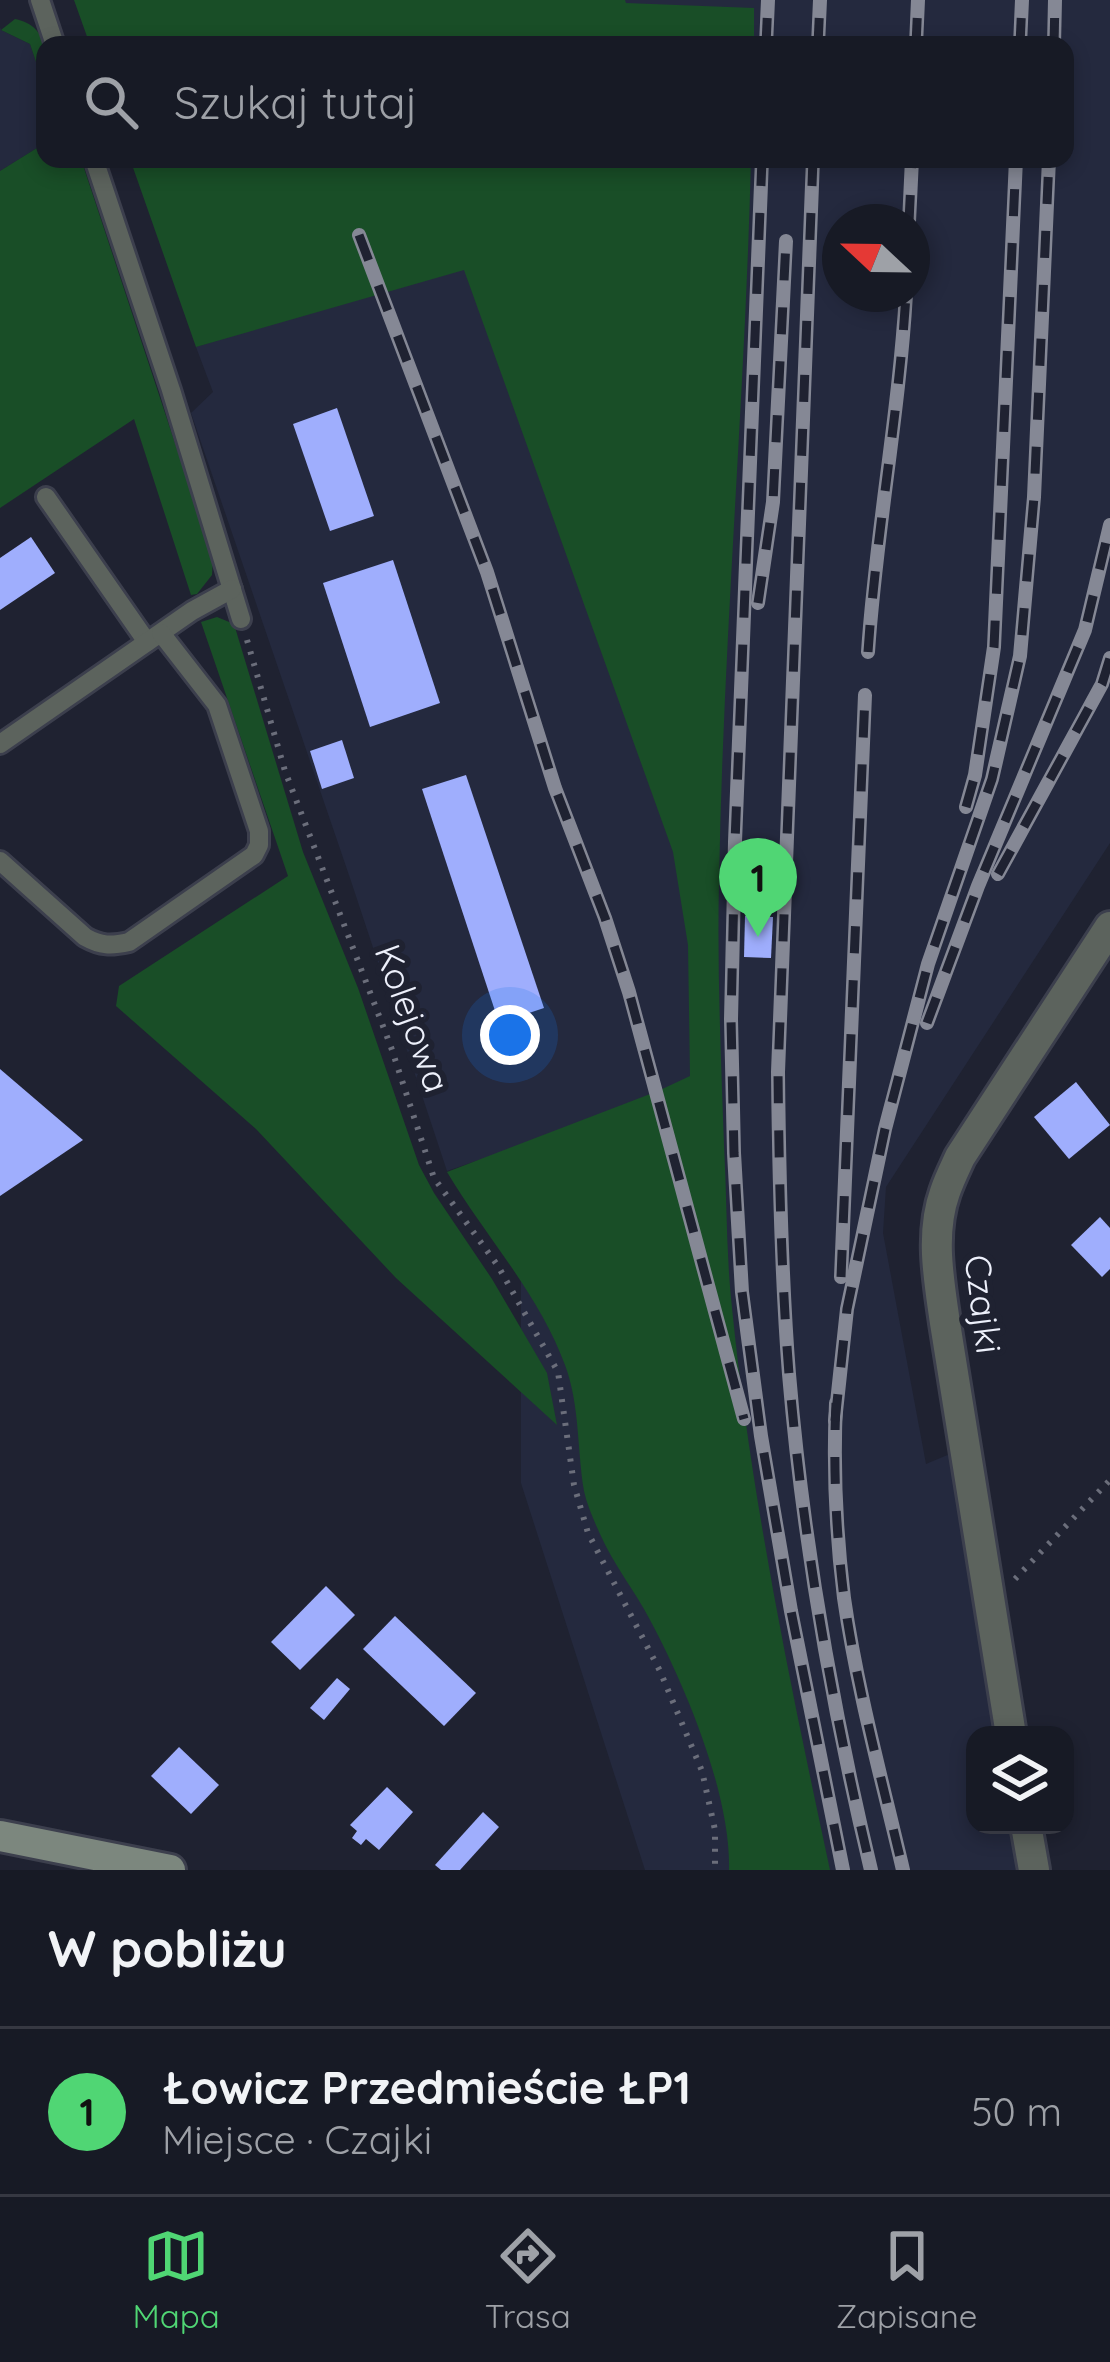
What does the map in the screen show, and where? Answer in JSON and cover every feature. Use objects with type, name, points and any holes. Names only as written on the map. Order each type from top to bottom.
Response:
[{"type":"street","name":"Czajki","points":[[1010,1726],[938,1274],[937,1233],[944,1193],[960,1157],[1110,927]]},
{"type":"street","points":[[1028,1834],[1034,1870]]},
{"type":"street","points":[[0,1837],[170,1870]]},
{"type":"lane","points":[[40,0],[53,36]]},
{"type":"lane","points":[[97,168],[242,619]]},
{"type":"lane","points":[[0,862],[85,937],[113,945],[129,942],[254,855],[259,845],[259,831],[217,706],[154,638],[46,496]]},
{"type":"lane","points":[[0,743],[192,611],[232,589]]},
{"type":"path","name":"Kolejowa","points":[[242,619],[285,771],[391,1047],[434,1178],[499,1266],[558,1372],[574,1485],[589,1532],[660,1671],[702,1771],[715,1830],[715,1870]]},
{"type":"path","points":[[989,1599],[1003,1592],[1110,1480]]},
{"type":"shaded area","points":[[139,0],[1110,0],[1110,843],[886,1187],[883,1233],[926,1464],[957,1451],[1003,1726],[966,1726],[966,1834],[1013,1834],[1016,1870],[645,1870],[521,1483],[521,1277],[479,1160],[447,1171],[191,413],[213,392],[196,347],[227,337],[192,168],[1074,168],[1074,36],[150,36]]},
{"type":"shaded area","points":[[0,27],[30,44],[36,62],[36,149],[0,171]]},
{"type":"green space","points":[[74,0],[625,0],[754,8],[754,36],[87,36]]},
{"type":"green space","points":[[15,19],[35,29],[41,36],[36,36],[36,62],[30,44],[1,30]]},
{"type":"green space","points":[[36,149],[36,168],[84,168],[213,558],[212,575],[197,594],[191,595],[134,419],[0,508],[0,171]]},
{"type":"green space","points":[[133,168],[751,168],[719,883],[728,1247],[740,1379],[761,1520],[830,1870],[729,1870],[723,1809],[704,1742],[664,1647],[605,1545],[587,1502],[565,1365],[526,1290],[447,1172],[690,1076],[688,945],[673,852],[464,270],[196,347]]},
{"type":"green space","points":[[217,617],[234,624],[303,852],[358,988],[419,1165],[547,1373],[557,1425],[396,1278],[256,1129],[116,1006],[119,986],[288,876],[201,622]]},
{"type":"building","points":[[337,408],[374,516],[330,531],[293,424]]},
{"type":"building","points":[[31,537],[55,573],[0,610],[0,558]]},
{"type":"building","points":[[393,560],[440,703],[370,727],[323,583]]},
{"type":"building","points":[[342,740],[354,778],[322,789],[310,751]]},
{"type":"building","points":[[466,775],[544,1008],[499,1023],[422,789]]},
{"type":"building","points":[[745,916],[773,917],[771,958],[744,957]]},
{"type":"building","points":[[0,1069],[83,1140],[0,1196]]},
{"type":"building","points":[[1076,1082],[1110,1125],[1069,1159],[1034,1117]]},
{"type":"building","points":[[1100,1217],[1110,1228],[1110,1269],[1102,1277],[1071,1245]]},
{"type":"building","points":[[326,1586],[355,1615],[300,1670],[271,1642]]},
{"type":"building","points":[[395,1616],[476,1693],[444,1726],[363,1649]]},
{"type":"building","points":[[337,1678],[350,1689],[324,1720],[310,1708]]},
{"type":"building","points":[[179,1747],[219,1785],[191,1814],[151,1776]]},
{"type":"building","points":[[387,1787],[413,1812],[379,1850],[366,1839],[361,1845],[352,1838],[357,1831],[350,1825]]},
{"type":"building","points":[[483,1812],[499,1827],[460,1870],[441,1870],[435,1865]]},
{"type":"railway","points":[[766,36],[768,0]]},
{"type":"railway","points":[[818,36],[820,0]]},
{"type":"railway","points":[[916,36],[918,0]]},
{"type":"railway","points":[[1020,36],[1022,0]]},
{"type":"railway","points":[[1054,36],[1055,0]]},
{"type":"railway","points":[[762,168],[735,842],[734,1153],[742,1292],[761,1436],[843,1870]]},
{"type":"railway","points":[[813,168],[778,1072],[781,1223],[789,1374],[811,1561],[871,1870]]},
{"type":"railway","points":[[910,204],[912,168]]},
{"type":"railway","points":[[966,807],[994,647],[1016,168]]},
{"type":"railway","points":[[835,1421],[847,1309],[885,1129],[928,964],[992,779],[1020,656],[1034,497],[1049,168]]},
{"type":"railway","points":[[359,235],[487,572],[555,788],[605,918],[744,1419]]},
{"type":"railway","points":[[758,603],[773,502],[786,241]]},
{"type":"railway","points":[[868,652],[904,312]]},
{"type":"railway","points":[[927,1023],[978,886],[1085,630],[1110,525]]},
{"type":"railway","points":[[998,874],[1102,684],[1110,658]]},
{"type":"railway","points":[[841,1277],[865,695]]},
{"type":"railway","points":[[836,1403],[836,1500],[844,1598],[903,1870]]},
{"type":"place","name":"Łowicz Przedmieście ŁP1","points":[[758,937]]}]
